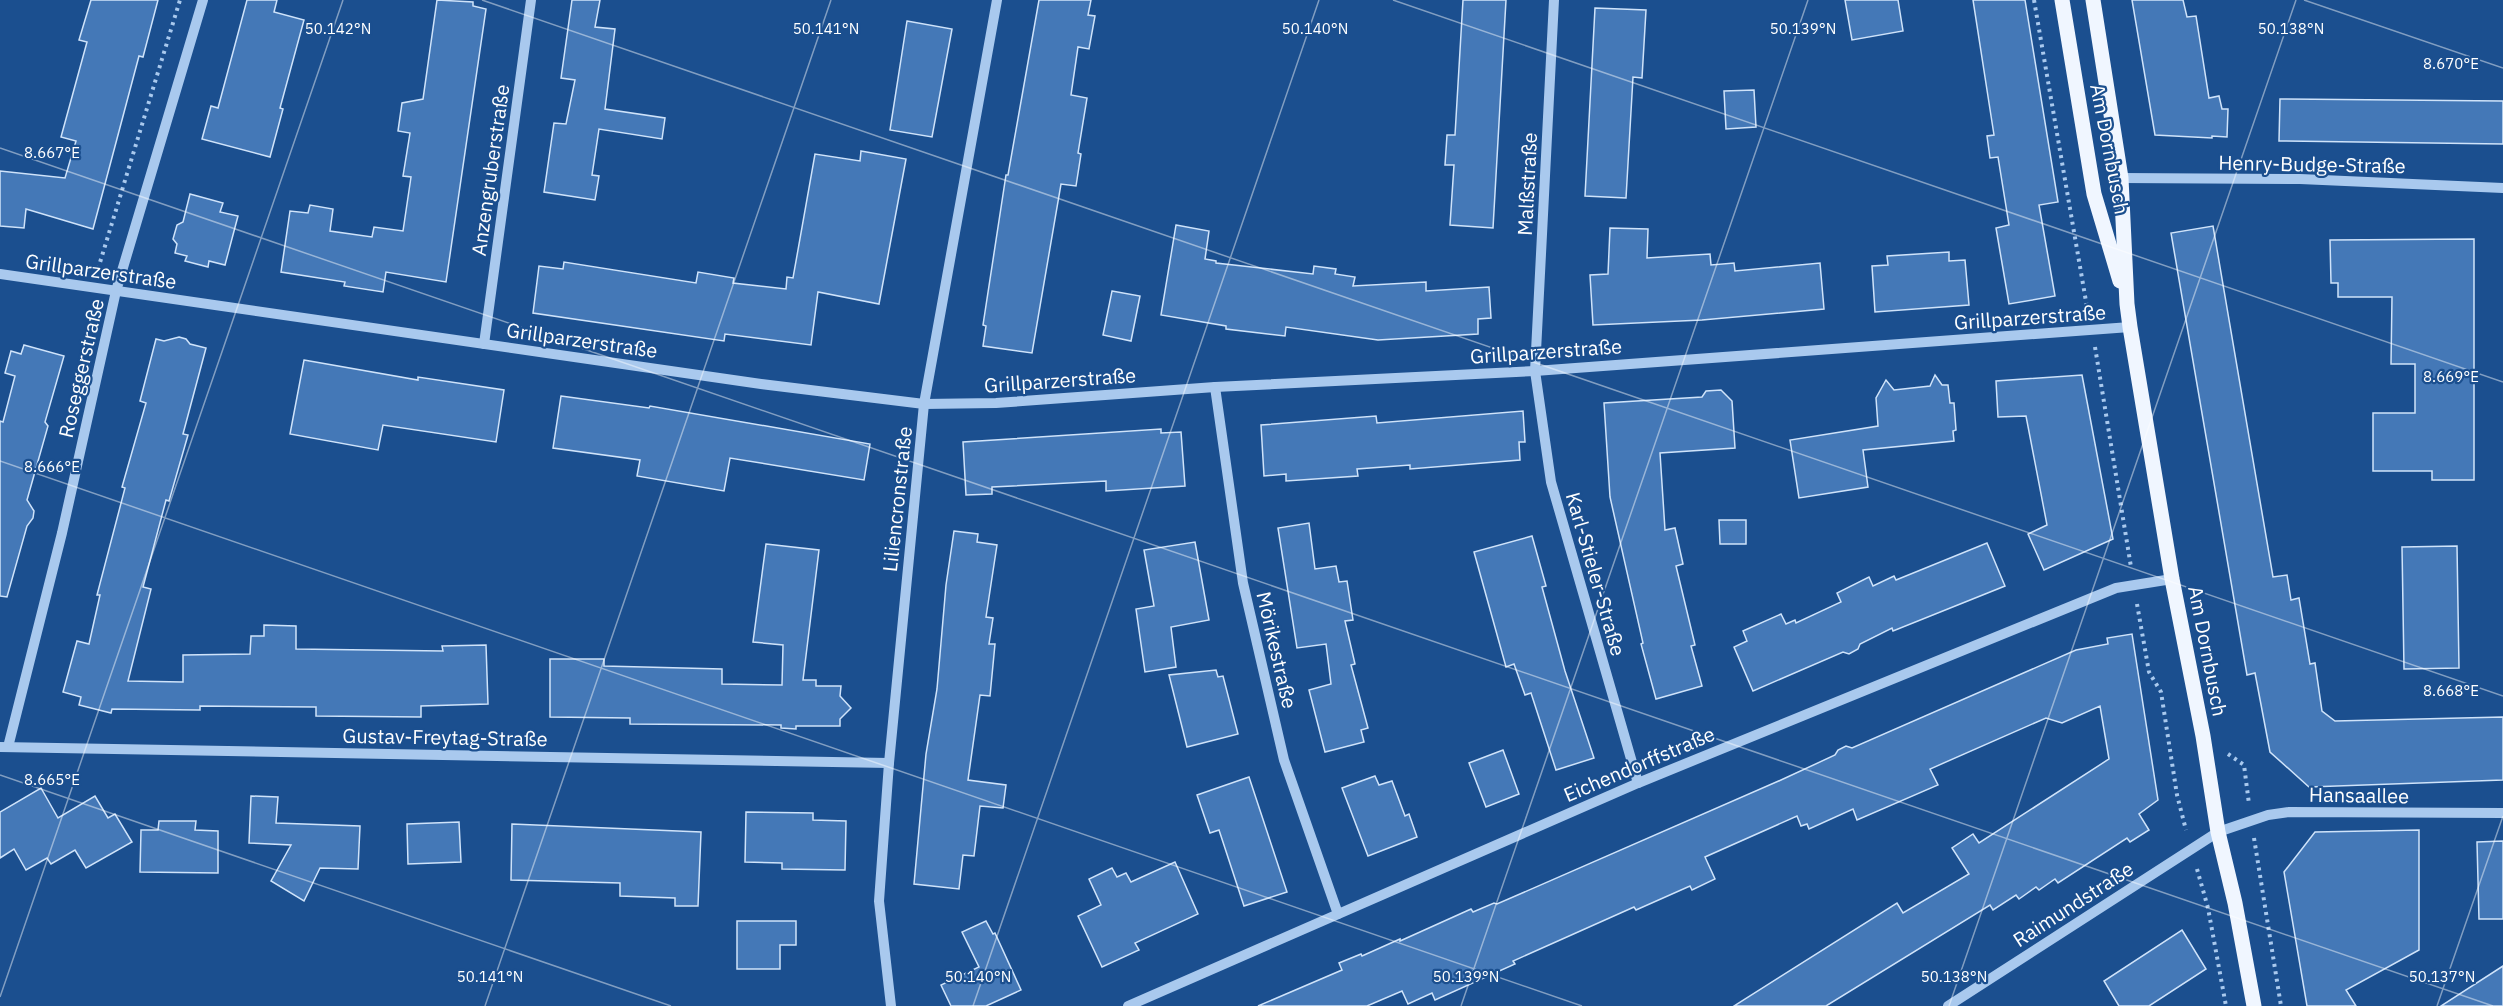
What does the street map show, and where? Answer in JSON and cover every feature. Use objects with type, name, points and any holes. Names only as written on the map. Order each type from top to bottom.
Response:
[{"type":"main road","name":"Am Dornbusch","points":[[2062,0],[2094,194],[2127,304]]},
{"type":"main road","name":"Am Dornbusch","points":[[2093,0],[2121,178],[2130,327],[2172,579],[2204,736],[2218,832],[2235,903],[2254,1006]]},
{"type":"street","name":"Roseggerstraße","points":[[4,747],[62,532],[117,291],[202,0]]},
{"type":"street","name":"Anzengruberstraße","points":[[484,344],[531,0]]},
{"type":"street","name":"Liliencronstraße","points":[[891,1006],[879,901],[889,763],[924,404],[997,0]]},
{"type":"street","name":"Malßstraße","points":[[1535,371],[1554,0]]},
{"type":"street","name":"Henry-Budge-Straße","points":[[2121,178],[2301,179],[2503,188]]},
{"type":"street","name":"Grillparzerstraße","points":[[0,274],[761,384],[924,404],[996,403],[1215,387],[1535,371],[2130,327]]},
{"type":"street","name":"Karl-Stieler-Straße","points":[[1535,371],[1551,482],[1638,783]]},
{"type":"street","name":"Mörikestraße","points":[[1215,387],[1243,583],[1284,760],[1338,914]]},
{"type":"street","name":"Eichendorffstraße","points":[[1128,1006],[1638,783],[2116,588],[2172,579]]},
{"type":"street","name":"Gustav-Freytag-Straße","points":[[4,747],[889,763]]},
{"type":"street","name":"Hansaallee","points":[[2218,832],[2289,812],[2503,813]]},
{"type":"street","name":"Raimundstraße","points":[[1948,1006],[2218,832]]},
{"type":"path","points":[[92,289],[180,0]]},
{"type":"path","points":[[2034,0],[2149,672],[2161,692],[2177,795],[2208,908],[2226,1006]]},
{"type":"path","points":[[2204,736],[2244,765],[2281,1006]]},
{"type":"building","points":[[91,0],[158,0],[143,57],[139,56],[93,229],[26,209],[24,228],[0,226],[0,171],[65,178],[76,141],[61,137],[87,42],[79,40]]},
{"type":"building","points":[[247,0],[277,0],[274,12],[304,20],[280,108],[283,109],[270,157],[202,139],[211,106],[218,108]]},
{"type":"building","points":[[437,0],[473,2],[473,6],[486,9],[446,282],[386,272],[383,292],[344,286],[345,282],[281,272],[290,211],[308,213],[310,205],[333,209],[330,231],[372,237],[374,227],[403,231],[411,177],[403,176],[410,133],[398,131],[402,103],[423,99]]},
{"type":"building","points":[[572,0],[600,0],[595,27],[615,29],[605,109],[665,118],[662,139],[599,129],[592,175],[599,176],[595,200],[544,192],[554,123],[566,124],[575,80],[561,78]]},
{"type":"building","points":[[1039,0],[1091,0],[1088,15],[1095,16],[1089,49],[1078,47],[1071,95],[1087,98],[1078,153],[1081,154],[1076,186],[1061,184],[1032,353],[983,346],[986,326],[983,325],[1006,175],[1008,175]]},
{"type":"building","points":[[1463,0],[1506,0],[1493,228],[1450,225],[1454,165],[1445,165],[1447,135],[1455,135]]},
{"type":"building","points":[[1845,0],[1898,0],[1903,31],[1852,40]]},
{"type":"building","points":[[1973,0],[2025,0],[2058,202],[2039,205],[2055,296],[2009,304],[1996,228],[2009,225],[1998,157],[1990,158],[1987,136],[1994,135]]},
{"type":"building","points":[[2132,0],[2183,0],[2187,17],[2196,16],[2209,98],[2219,96],[2222,109],[2228,109],[2227,137],[2155,135]]},
{"type":"building","points":[[1595,8],[1646,10],[1642,78],[1633,77],[1626,198],[1585,196]]},
{"type":"building","points":[[907,21],[952,29],[932,137],[890,130]]},
{"type":"building","points":[[1754,90],[1756,127],[1726,129],[1724,91]]},
{"type":"building","points":[[2280,99],[2503,101],[2503,144],[2279,141]]},
{"type":"building","points":[[861,151],[906,159],[879,304],[818,292],[811,345],[725,334],[724,341],[533,313],[539,266],[563,269],[564,262],[696,283],[698,272],[734,278],[733,283],[786,289],[787,277],[793,278],[815,154],[860,161]]},
{"type":"building","points":[[190,194],[223,203],[220,212],[238,216],[225,265],[209,261],[208,267],[185,261],[187,256],[175,253],[177,244],[173,239],[177,225],[183,222]]},
{"type":"building","points":[[1176,225],[1209,231],[1205,259],[1216,261],[1216,263],[1313,274],[1314,266],[1336,269],[1335,274],[1355,277],[1353,286],[1426,282],[1426,291],[1489,287],[1491,318],[1478,319],[1478,334],[1378,340],[1286,327],[1285,336],[1226,329],[1226,326],[1161,315]]},
{"type":"building","points":[[2213,226],[2273,577],[2287,575],[2291,600],[2299,598],[2310,664],[2315,663],[2322,711],[2335,721],[2503,717],[2503,780],[2309,787],[2270,752],[2255,673],[2247,675],[2171,233]]},
{"type":"building","points":[[1610,228],[1648,229],[1647,258],[1710,254],[1711,265],[1734,263],[1735,271],[1820,263],[1824,309],[1702,320],[1593,325],[1590,275],[1608,274]]},
{"type":"building","points":[[2474,239],[2474,480],[2432,480],[2432,471],[2373,471],[2373,413],[2415,413],[2415,364],[2391,364],[2392,297],[2338,297],[2338,283],[2331,283],[2330,240]]},
{"type":"building","points":[[1949,252],[1949,261],[1965,260],[1969,305],[1875,312],[1872,266],[1888,265],[1887,256]]},
{"type":"building","points":[[1112,291],[1140,296],[1131,341],[1103,335]]},
{"type":"building","points":[[179,337],[186,339],[190,344],[206,348],[183,434],[188,435],[169,501],[166,500],[143,587],[151,589],[128,681],[183,682],[183,655],[250,654],[251,636],[264,636],[264,625],[296,626],[296,649],[443,651],[442,646],[486,645],[488,704],[421,706],[421,717],[316,716],[316,707],[200,706],[200,710],[112,709],[111,713],[79,705],[81,697],[63,692],[77,641],[89,644],[100,595],[97,595],[125,488],[122,487],[146,403],[140,401],[156,339],[164,341]]},
{"type":"building","points":[[24,345],[64,356],[45,422],[48,426],[27,500],[34,511],[33,518],[27,526],[7,597],[0,596],[0,421],[3,422],[15,376],[5,373],[11,351],[21,354]]},
{"type":"building","points":[[304,360],[418,380],[418,377],[504,390],[496,442],[383,425],[378,450],[290,434]]},
{"type":"building","points":[[1935,375],[1942,385],[1948,385],[1950,403],[1954,403],[1956,430],[1953,431],[1954,441],[1863,450],[1868,487],[1799,498],[1790,440],[1878,426],[1876,398],[1886,380],[1894,390],[1930,386]]},
{"type":"building","points":[[2082,375],[2113,539],[2044,570],[2028,534],[2047,525],[2026,416],[1998,417],[1996,381]]},
{"type":"building","points":[[1721,390],[1732,401],[1735,448],[1660,453],[1665,530],[1675,528],[1683,564],[1676,566],[1695,645],[1691,646],[1702,686],[1656,699],[1641,644],[1643,643],[1610,497],[1604,403],[1702,397],[1706,391]]},
{"type":"building","points":[[561,396],[649,408],[650,406],[870,444],[864,480],[730,458],[724,491],[637,476],[640,460],[553,448]]},
{"type":"building","points":[[1523,411],[1525,442],[1519,442],[1520,460],[1410,469],[1410,465],[1357,469],[1358,476],[1286,481],[1286,474],[1264,476],[1261,425],[1376,416],[1377,423]]},
{"type":"building","points":[[1161,429],[1161,433],[1181,432],[1185,486],[1106,491],[1106,481],[992,487],[992,494],[966,495],[963,442]]},
{"type":"building","points":[[1719,520],[1746,520],[1746,544],[1720,544]]},
{"type":"building","points":[[1309,523],[1315,569],[1336,566],[1339,582],[1347,581],[1353,620],[1345,621],[1355,664],[1351,665],[1368,728],[1361,730],[1364,742],[1325,752],[1309,690],[1331,684],[1326,644],[1297,648],[1278,528]]},
{"type":"building","points":[[954,531],[978,534],[977,542],[997,545],[986,617],[993,618],[989,644],[995,644],[990,696],[980,695],[968,780],[1006,785],[1003,808],[980,806],[974,856],[963,855],[959,889],[914,884],[926,754],[937,689],[946,585]]},
{"type":"building","points":[[1532,536],[1546,586],[1542,587],[1565,671],[1594,758],[1556,770],[1531,693],[1525,695],[1514,664],[1506,667],[1474,552]]},
{"type":"building","points":[[1195,542],[1209,620],[1171,627],[1176,667],[1145,672],[1136,609],[1154,606],[1144,550]]},
{"type":"building","points":[[1987,543],[2005,586],[1893,631],[1892,628],[1860,644],[1858,649],[1849,654],[1843,652],[1753,691],[1734,647],[1747,641],[1743,631],[1781,614],[1786,624],[1795,620],[1796,623],[1841,602],[1837,593],[1869,577],[1873,586],[1894,576],[1896,580]]},
{"type":"building","points":[[766,544],[819,550],[803,680],[816,680],[816,686],[841,686],[840,696],[851,708],[840,719],[840,726],[796,726],[796,729],[781,728],[781,725],[630,724],[630,718],[550,717],[550,659],[604,659],[604,666],[722,669],[722,684],[782,685],[783,645],[753,642]]},
{"type":"building","points":[[2457,546],[2459,668],[2404,669],[2402,547]]},
{"type":"building","points":[[2132,634],[2158,800],[2139,814],[2149,830],[2130,842],[2127,838],[2058,883],[2055,879],[2039,890],[2036,887],[2019,899],[2016,895],[1993,910],[1990,905],[1826,1006],[1734,1006],[1897,903],[1903,913],[1969,874],[1952,848],[1973,834],[1979,843],[2109,759],[2100,706],[2062,723],[2046,718],[1930,769],[1938,785],[1857,820],[1853,809],[1809,829],[1807,824],[1801,826],[1797,816],[1705,857],[1715,879],[1692,890],[1690,886],[1636,910],[1634,907],[1513,961],[1515,964],[1435,1000],[1432,993],[1408,1004],[1402,991],[1367,1006],[1258,1006],[1342,970],[1339,963],[1361,954],[1362,956],[1400,939],[1400,941],[1471,909],[1473,912],[1494,903],[1497,904],[1781,780],[1835,755],[1838,750],[1846,746],[1852,748],[2076,650],[2108,644],[2107,638]]},
{"type":"building","points":[[1216,670],[1218,677],[1223,676],[1238,734],[1187,747],[1169,675]]},
{"type":"building","points":[[1503,750],[1519,794],[1486,807],[1469,763]]},
{"type":"building","points":[[1375,776],[1379,785],[1392,781],[1405,816],[1409,814],[1417,837],[1368,856],[1342,788]]},
{"type":"building","points":[[1249,777],[1287,892],[1244,906],[1219,830],[1210,833],[1197,795]]},
{"type":"building","points":[[41,788],[58,818],[95,796],[108,818],[115,814],[132,842],[86,868],[75,850],[51,864],[47,858],[26,870],[14,849],[0,858],[0,812]]},
{"type":"building","points":[[251,796],[278,797],[276,823],[360,826],[358,869],[320,868],[304,901],[271,881],[291,845],[249,843]]},
{"type":"building","points":[[746,812],[813,813],[813,820],[846,821],[845,870],[782,869],[782,863],[745,862]]},
{"type":"building","points":[[159,821],[196,821],[195,830],[218,831],[218,873],[140,872],[141,830],[158,830]]},
{"type":"building","points":[[459,822],[461,862],[408,864],[407,824]]},
{"type":"building","points":[[512,824],[701,832],[698,906],[675,906],[675,898],[620,896],[620,883],[511,880]]},
{"type":"building","points":[[2419,830],[2419,950],[2346,990],[2356,1006],[2307,1006],[2284,872],[2315,832]]},
{"type":"building","points":[[2503,841],[2503,919],[2479,919],[2477,842]]},
{"type":"building","points":[[1175,862],[1198,914],[1135,943],[1139,950],[1102,967],[1078,916],[1101,905],[1089,879],[1112,868],[1117,877],[1126,873],[1131,882]]},
{"type":"building","points":[[737,921],[796,921],[796,945],[780,945],[780,969],[737,969]]},
{"type":"building","points":[[986,921],[993,934],[995,933],[1021,990],[986,1006],[951,1006],[941,985],[979,967],[962,932]]},
{"type":"building","points":[[2182,930],[2206,969],[2149,1006],[2119,1006],[2104,981]]},
{"type":"building","points":[[2503,966],[2503,1006],[2441,1006]]}]
